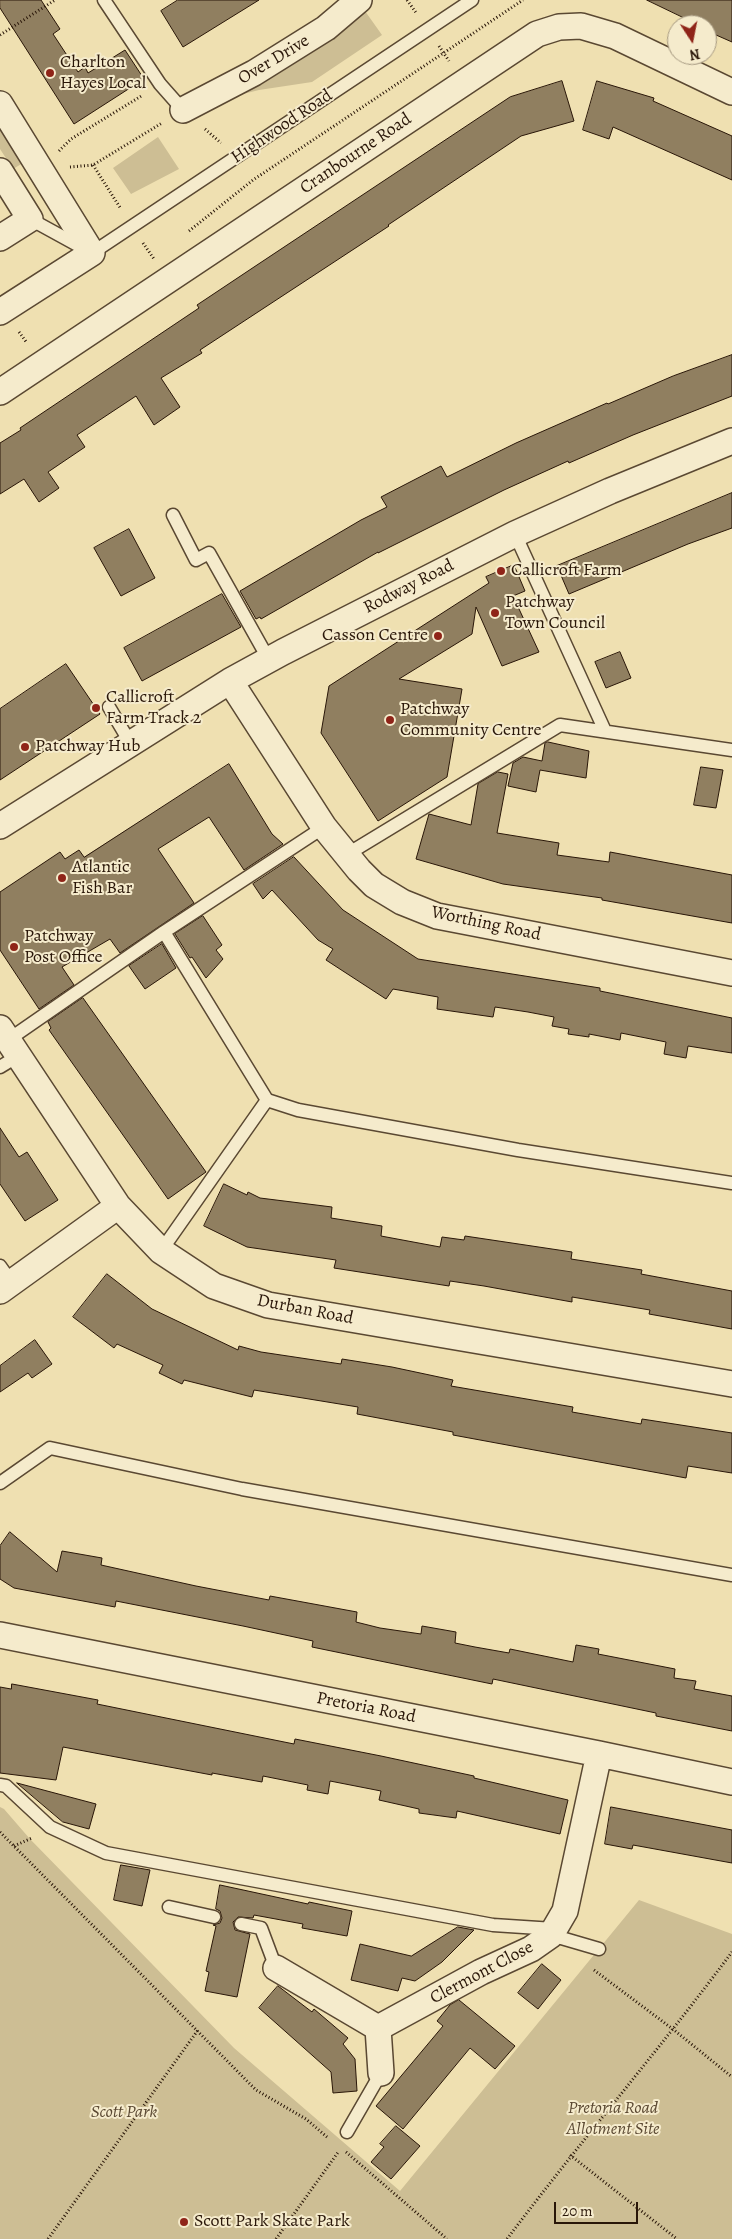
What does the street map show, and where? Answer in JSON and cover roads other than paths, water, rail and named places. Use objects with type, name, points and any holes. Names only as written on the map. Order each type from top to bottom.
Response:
[{"type":"street","name":"Over Drive","points":[[183,110],[254,73],[326,28],[359,0]]},
{"type":"street","name":"Cranbourne Road","points":[[0,392],[537,34],[559,27],[581,26],[616,36],[732,92]]},
{"type":"street","points":[[0,104],[92,253]]},
{"type":"street","points":[[0,171],[30,219],[0,238]]},
{"type":"street","name":"Highwood Road","points":[[0,312],[92,253]]},
{"type":"street","name":"Rodway Road","points":[[0,826],[230,681],[269,660],[515,534],[610,491],[732,441]]},
{"type":"street","name":"Worthing Road","points":[[230,681],[324,827],[346,855],[374,885],[402,902],[437,916],[732,973]]},
{"type":"street","name":"Durban Road","points":[[6,1048],[118,1206],[161,1251],[214,1286],[268,1305],[732,1384]]},
{"type":"street","points":[[4,1280],[118,1206]]},
{"type":"street","name":"Pretoria Road","points":[[0,1635],[732,1782]]},
{"type":"street","name":"Clermont Close","points":[[378,2028],[481,1972],[531,1949],[553,1932],[565,1911],[599,1754]]},
{"type":"street","points":[[276,1968],[378,2028],[381,2073]]},
{"type":"lane","points":[[104,0],[160,84],[183,110]]},
{"type":"lane","name":"Highwood Road","points":[[92,253],[472,0]]},
{"type":"lane","points":[[30,219],[92,253]]},
{"type":"lane","points":[[173,515],[196,560],[209,554],[269,660]]},
{"type":"lane","points":[[515,534],[605,731]]},
{"type":"lane","points":[[109,707],[131,744]]},
{"type":"lane","points":[[346,855],[560,725],[732,750]]},
{"type":"lane","points":[[6,1048],[164,932],[324,827]]},
{"type":"lane","points":[[164,932],[268,1100],[298,1110],[489,1145],[732,1183]]},
{"type":"lane","points":[[161,1251],[268,1100]]},
{"type":"lane","points":[[0,1483],[50,1448],[242,1489],[732,1575]]},
{"type":"lane","points":[[0,1784],[6,1786],[50,1827],[106,1853],[492,1925],[553,1932],[599,1948]]},
{"type":"lane","points":[[169,1907],[214,1918]]},
{"type":"lane","points":[[241,1924],[262,1928],[276,1968]]},
{"type":"lane","points":[[347,2132],[381,2073]]},
{"type":"place","name":"Charlton Hayes Local","points":[[50,73]]},
{"type":"place","name":"Callicroft Farm","points":[[501,571]]},
{"type":"place","name":"Patchway Town Council","points":[[495,613]]},
{"type":"place","name":"Casson Centre","points":[[438,636]]},
{"type":"place","name":"Callicroft Farm Track 2","points":[[96,708]]},
{"type":"place","name":"Patchway Community Centre","points":[[390,720]]},
{"type":"place","name":"Patchway Hub","points":[[25,747]]},
{"type":"place","name":"Atlantic Fish Bar","points":[[62,878]]},
{"type":"place","name":"Patchway Post Office","points":[[14,947]]},
{"type":"place","name":"Scott Park Skate Park","points":[[184,2222]]},
{"type":"park label","name":"Scott Park","points":[[124,2113]]},
{"type":"park label","name":"Pretoria Road Allotment Site","points":[[613,2119]]}]
